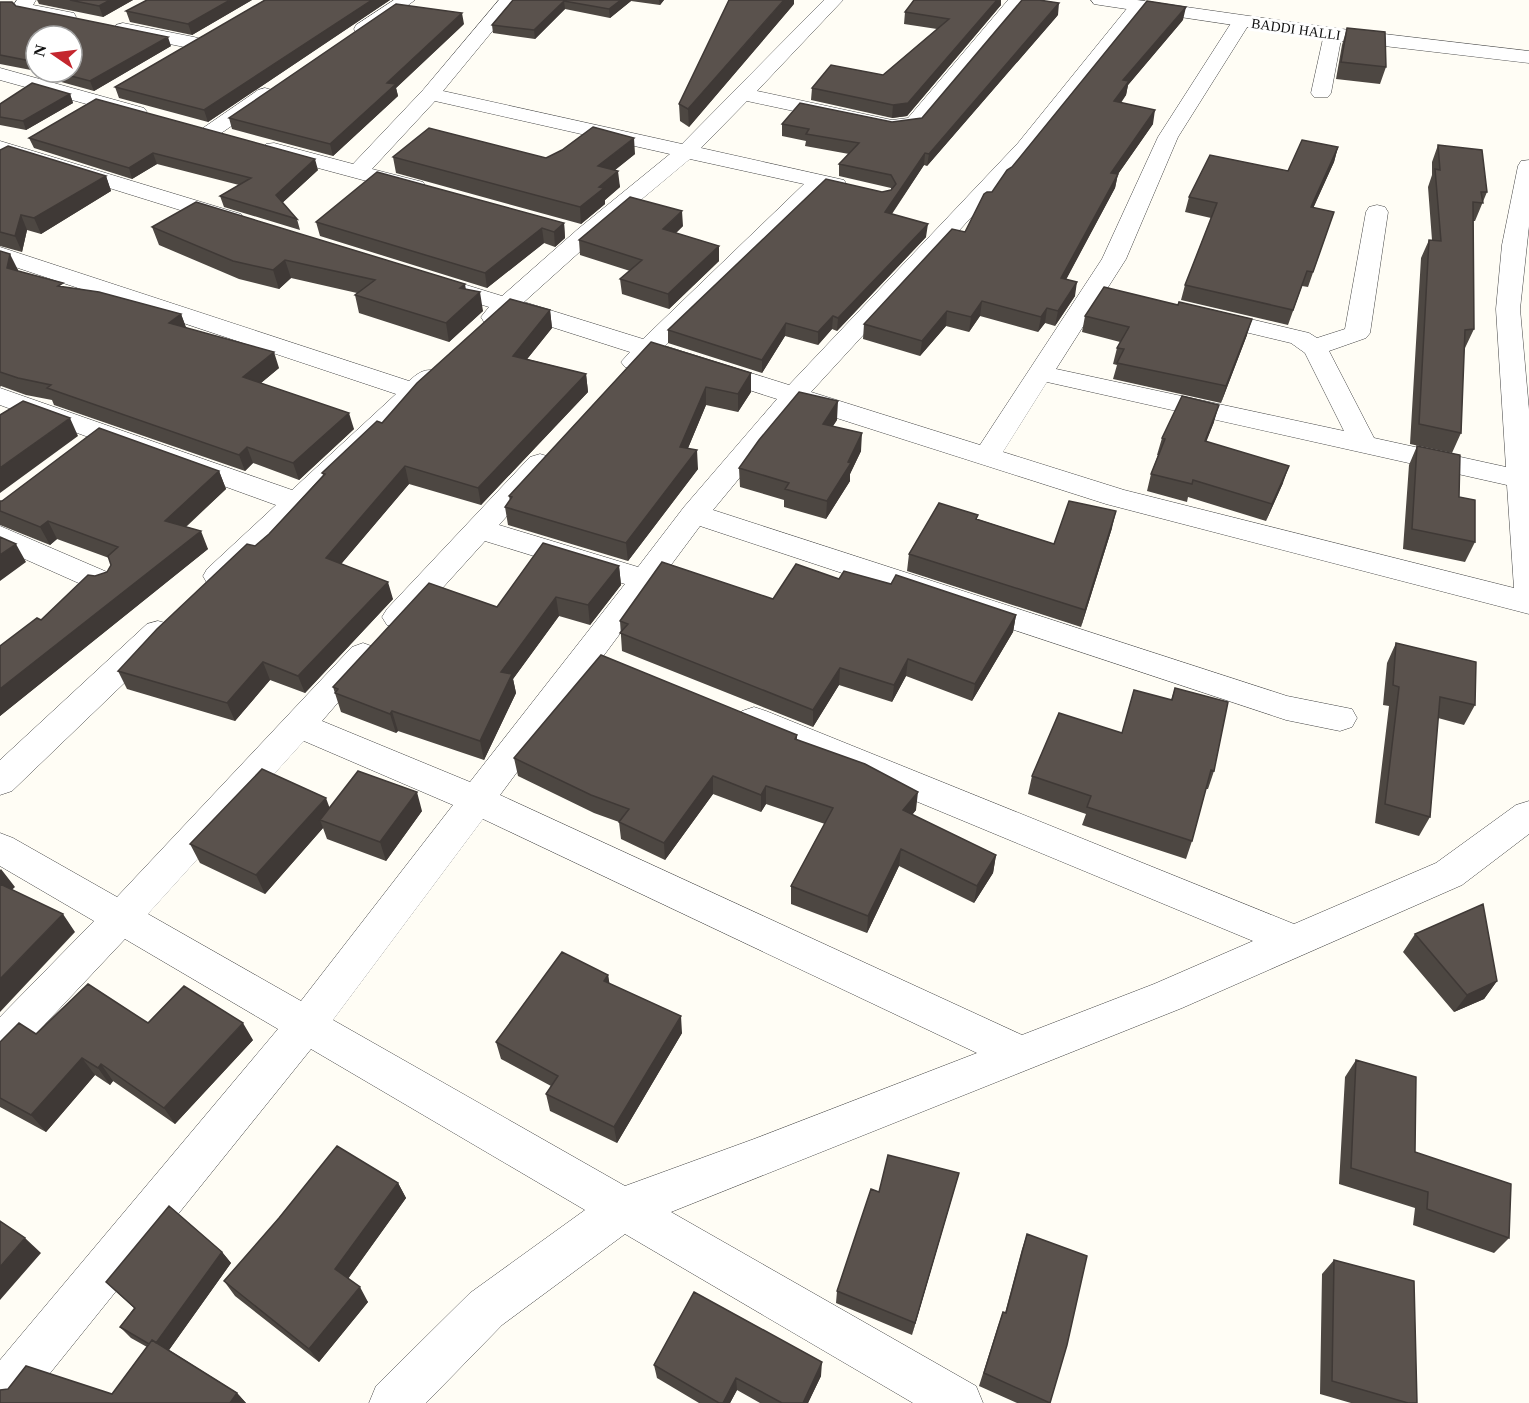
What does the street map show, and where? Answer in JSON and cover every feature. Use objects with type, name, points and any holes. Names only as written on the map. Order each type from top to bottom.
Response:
[{"type":"street","points":[[27,0],[22,6],[26,9],[83,21]]},
{"type":"street","points":[[347,40],[406,0]]},
{"type":"street","points":[[357,172],[430,94],[509,0]]},
{"type":"street","points":[[473,336],[507,305],[574,231],[688,150],[834,0]]},
{"type":"street","points":[[743,94],[892,126],[914,124],[1018,0]]},
{"type":"street","name":"BADDI HALLI","points":[[1100,0],[1146,3],[1242,21],[1333,34],[1529,57]]},
{"type":"street","points":[[0,1397],[307,1024],[694,514],[794,395],[1025,147],[1146,3],[1529,49]]},
{"type":"street","points":[[134,10],[106,26],[194,43]]},
{"type":"street","points":[[986,456],[1040,373],[1106,292],[1114,259],[1168,137],[1242,21]]},
{"type":"street","points":[[174,55],[213,32]]},
{"type":"street","points":[[1321,93],[1333,34]]},
{"type":"street","points":[[0,74],[152,116]]},
{"type":"street","points":[[210,132],[278,86]]},
{"type":"street","points":[[76,112],[115,89]]},
{"type":"street","points":[[430,94],[851,188]]},
{"type":"street","points":[[187,126],[232,138]]},
{"type":"street","points":[[255,144],[437,194]]},
{"type":"street","points":[[10,148],[259,227]]},
{"type":"street","points":[[1528,178],[1521,247],[1508,309],[1520,338],[1521,479],[1529,588]]},
{"type":"street","points":[[616,382],[647,347],[820,181]]},
{"type":"street","points":[[1314,348],[1357,333],[1377,212]]},
{"type":"street","points":[[0,255],[413,391]]},
{"type":"street","points":[[417,276],[1116,497],[1529,603]]},
{"type":"street","points":[[1186,311],[1299,338],[1314,348],[1323,361],[1364,446]]},
{"type":"street","points":[[201,592],[448,359]]},
{"type":"street","points":[[1040,373],[1521,479]]},
{"type":"street","points":[[0,396],[297,502]]},
{"type":"street","points":[[75,454],[103,433]]},
{"type":"street","points":[[0,1044],[121,918],[560,442]]},
{"type":"street","points":[[694,514],[1286,708],[1340,718]]},
{"type":"street","points":[[480,529],[644,579]]},
{"type":"street","points":[[0,536],[103,582]]},
{"type":"street","points":[[0,781],[175,616]]},
{"type":"street","points":[[589,652],[622,666]]},
{"type":"street","points":[[721,706],[1294,941]]},
{"type":"street","points":[[299,725],[477,800],[1021,1054]]},
{"type":"street","points":[[393,1403],[486,1310],[622,1209],[1168,996],[1449,874],[1529,815]]},
{"type":"street","points":[[0,848],[959,1403]]},
{"type":"building","points":[[70,0],[110,0],[99,6]]},
{"type":"building","points":[[147,0],[230,0],[188,24],[126,11]]},
{"type":"building","points":[[265,0],[372,0],[204,110],[115,87]]},
{"type":"building","points":[[513,0],[621,0],[609,9],[564,1],[534,30],[492,25]]},
{"type":"building","points":[[729,0],[784,0],[688,109],[679,104]]},
{"type":"building","points":[[914,0],[997,0],[908,103],[893,105],[812,88],[831,65],[883,75],[949,19],[905,12]]},
{"type":"building","points":[[1022,0],[1059,3],[929,154],[925,153],[885,212],[928,224],[838,318],[833,316],[818,332],[786,323],[762,360],[668,330],[826,179],[882,192],[891,190],[896,184],[891,175],[839,164],[859,143],[806,134],[809,129],[782,124],[800,103],[892,122],[922,118]]},
{"type":"building","points":[[1147,1],[1186,7],[1123,80],[1129,81],[1114,101],[1155,110],[1111,173],[1118,174],[1061,278],[1077,282],[1058,311],[1047,308],[1041,317],[982,301],[971,317],[947,311],[922,341],[864,324],[952,229],[965,232],[984,194],[992,192],[1007,170],[1012,167]]},
{"type":"building","points":[[0,2],[12,2],[16,6],[168,37],[90,81],[84,79],[84,24],[24,24],[24,60],[0,55]]},
{"type":"building","points":[[396,4],[462,13],[387,83],[396,84],[330,144],[229,118]]},
{"type":"building","points":[[1347,28],[1385,32],[1386,67],[1341,62]]},
{"type":"building","points":[[30,84],[70,94],[23,121],[0,117],[0,104]]},
{"type":"building","points":[[96,99],[315,159],[276,195],[297,219],[220,196],[251,178],[153,153],[129,168],[29,138]]},
{"type":"building","points":[[593,127],[634,138],[598,166],[618,171],[599,187],[604,188],[580,207],[393,157],[429,128],[546,158],[562,150]]},
{"type":"building","points":[[1302,140],[1338,147],[1311,207],[1334,212],[1313,272],[1307,271],[1293,310],[1185,285],[1217,203],[1189,197],[1210,155],[1288,171]]},
{"type":"building","points":[[1438,145],[1482,150],[1487,192],[1481,192],[1483,203],[1473,202],[1474,329],[1465,330],[1461,433],[1419,424],[1429,240],[1441,241],[1435,169],[1440,170]]},
{"type":"building","points":[[8,146],[106,176],[34,218],[21,215],[15,236],[0,232],[0,150]]},
{"type":"building","points":[[377,172],[564,223],[554,232],[542,228],[485,273],[316,222]]},
{"type":"building","points":[[630,197],[682,211],[663,229],[719,246],[668,294],[620,279],[642,260],[579,240]]},
{"type":"building","points":[[196,202],[465,284],[460,288],[480,292],[446,323],[355,295],[375,280],[285,260],[273,270],[233,261],[152,227]]},
{"type":"building","points":[[0,251],[10,254],[7,268],[63,283],[58,286],[99,292],[181,314],[169,323],[274,352],[243,377],[349,413],[293,463],[247,447],[239,455],[47,388],[51,385],[0,372]]},
{"type":"building","points":[[1104,287],[1178,305],[1179,302],[1252,319],[1226,386],[1117,363],[1124,349],[1117,348],[1129,327],[1085,316]]},
{"type":"building","points":[[510,299],[550,310],[513,356],[586,374],[478,488],[405,466],[326,558],[388,582],[298,676],[263,662],[227,703],[118,671],[157,629],[247,544],[255,546],[269,534],[325,474],[322,473],[377,421],[382,423],[417,383]]},
{"type":"building","points":[[651,342],[751,373],[738,394],[706,387],[680,447],[697,450],[626,543],[505,507],[512,497],[509,496]]},
{"type":"building","points":[[799,392],[838,401],[823,424],[862,433],[848,462],[851,463],[827,501],[785,489],[789,483],[739,468]]},
{"type":"building","points":[[1182,396],[1219,405],[1205,441],[1289,466],[1272,504],[1193,480],[1192,484],[1151,474],[1165,439],[1162,438]]},
{"type":"building","points":[[23,401],[70,418],[0,468],[0,415]]},
{"type":"building","points":[[99,428],[219,471],[165,521],[201,531],[0,689],[0,646],[37,618],[41,620],[88,575],[95,576],[107,572],[111,565],[108,556],[118,547],[48,521],[40,527],[0,511],[0,501]]},
{"type":"building","points":[[1417,446],[1460,455],[1459,497],[1475,500],[1475,542],[1412,529]]},
{"type":"building","points":[[1069,501],[1116,511],[1085,610],[909,554],[939,503],[978,515],[976,519],[1054,544]]},
{"type":"building","points":[[0,537],[16,544],[0,555]]},
{"type":"building","points":[[543,543],[619,566],[588,605],[556,597],[501,672],[512,674],[480,741],[392,711],[390,714],[335,693],[338,689],[333,687],[429,583],[497,607]]},
{"type":"building","points":[[662,562],[773,599],[796,564],[839,579],[844,571],[891,584],[896,575],[1016,615],[975,684],[908,659],[894,685],[840,668],[813,710],[620,633],[628,624],[620,621]]},
{"type":"building","points":[[1396,643],[1476,662],[1475,705],[1440,697],[1430,817],[1385,804],[1399,687],[1393,685]]},
{"type":"building","points":[[601,655],[797,735],[795,739],[865,764],[918,792],[903,810],[996,855],[977,886],[901,849],[868,916],[791,886],[833,808],[766,786],[761,795],[713,776],[664,843],[619,822],[629,809],[591,795],[514,758]]},
{"type":"building","points":[[1175,688],[1228,702],[1214,771],[1211,770],[1192,841],[1087,807],[1091,796],[1032,776],[1059,713],[1122,733],[1134,690],[1172,700]]},
{"type":"building","points":[[262,769],[326,798],[256,875],[190,844]]},
{"type":"building","points":[[358,771],[417,792],[380,842],[320,820]]},
{"type":"building","points":[[0,884],[63,914],[0,979]]},
{"type":"building","points":[[1483,904],[1497,981],[1467,995],[1415,934]]},
{"type":"building","points":[[562,952],[608,975],[604,981],[681,1016],[614,1127],[546,1094],[558,1076],[496,1042]]},
{"type":"building","points":[[88,984],[148,1023],[184,986],[243,1023],[164,1108],[101,1064],[98,1068],[82,1058],[31,1115],[0,1098],[0,1042],[19,1023],[36,1034]]},
{"type":"building","points":[[1356,1060],[1416,1077],[1415,1152],[1511,1184],[1509,1238],[1427,1209],[1428,1192],[1351,1168]]},
{"type":"building","points":[[337,1146],[398,1183],[335,1269],[360,1287],[309,1349],[224,1281]]},
{"type":"building","points":[[888,1155],[959,1173],[915,1323],[837,1291],[871,1189],[879,1192]]},
{"type":"building","points":[[169,1206],[222,1252],[156,1343],[152,1340],[149,1344],[120,1327],[135,1308],[106,1282]]},
{"type":"building","points":[[0,1221],[25,1238],[0,1267]]},
{"type":"building","points":[[1027,1234],[1087,1256],[1067,1345],[1050,1403],[984,1373],[1003,1312],[1006,1313]]},
{"type":"building","points":[[1334,1260],[1414,1281],[1417,1403],[1408,1403],[1332,1381]]},
{"type":"building","points":[[694,1292],[822,1362],[803,1403],[782,1403],[736,1378],[723,1403],[719,1403],[654,1365]]},
{"type":"building","points":[[152,1340],[237,1393],[230,1403],[0,1403],[0,1390],[8,1389],[26,1366],[112,1394]]}]
